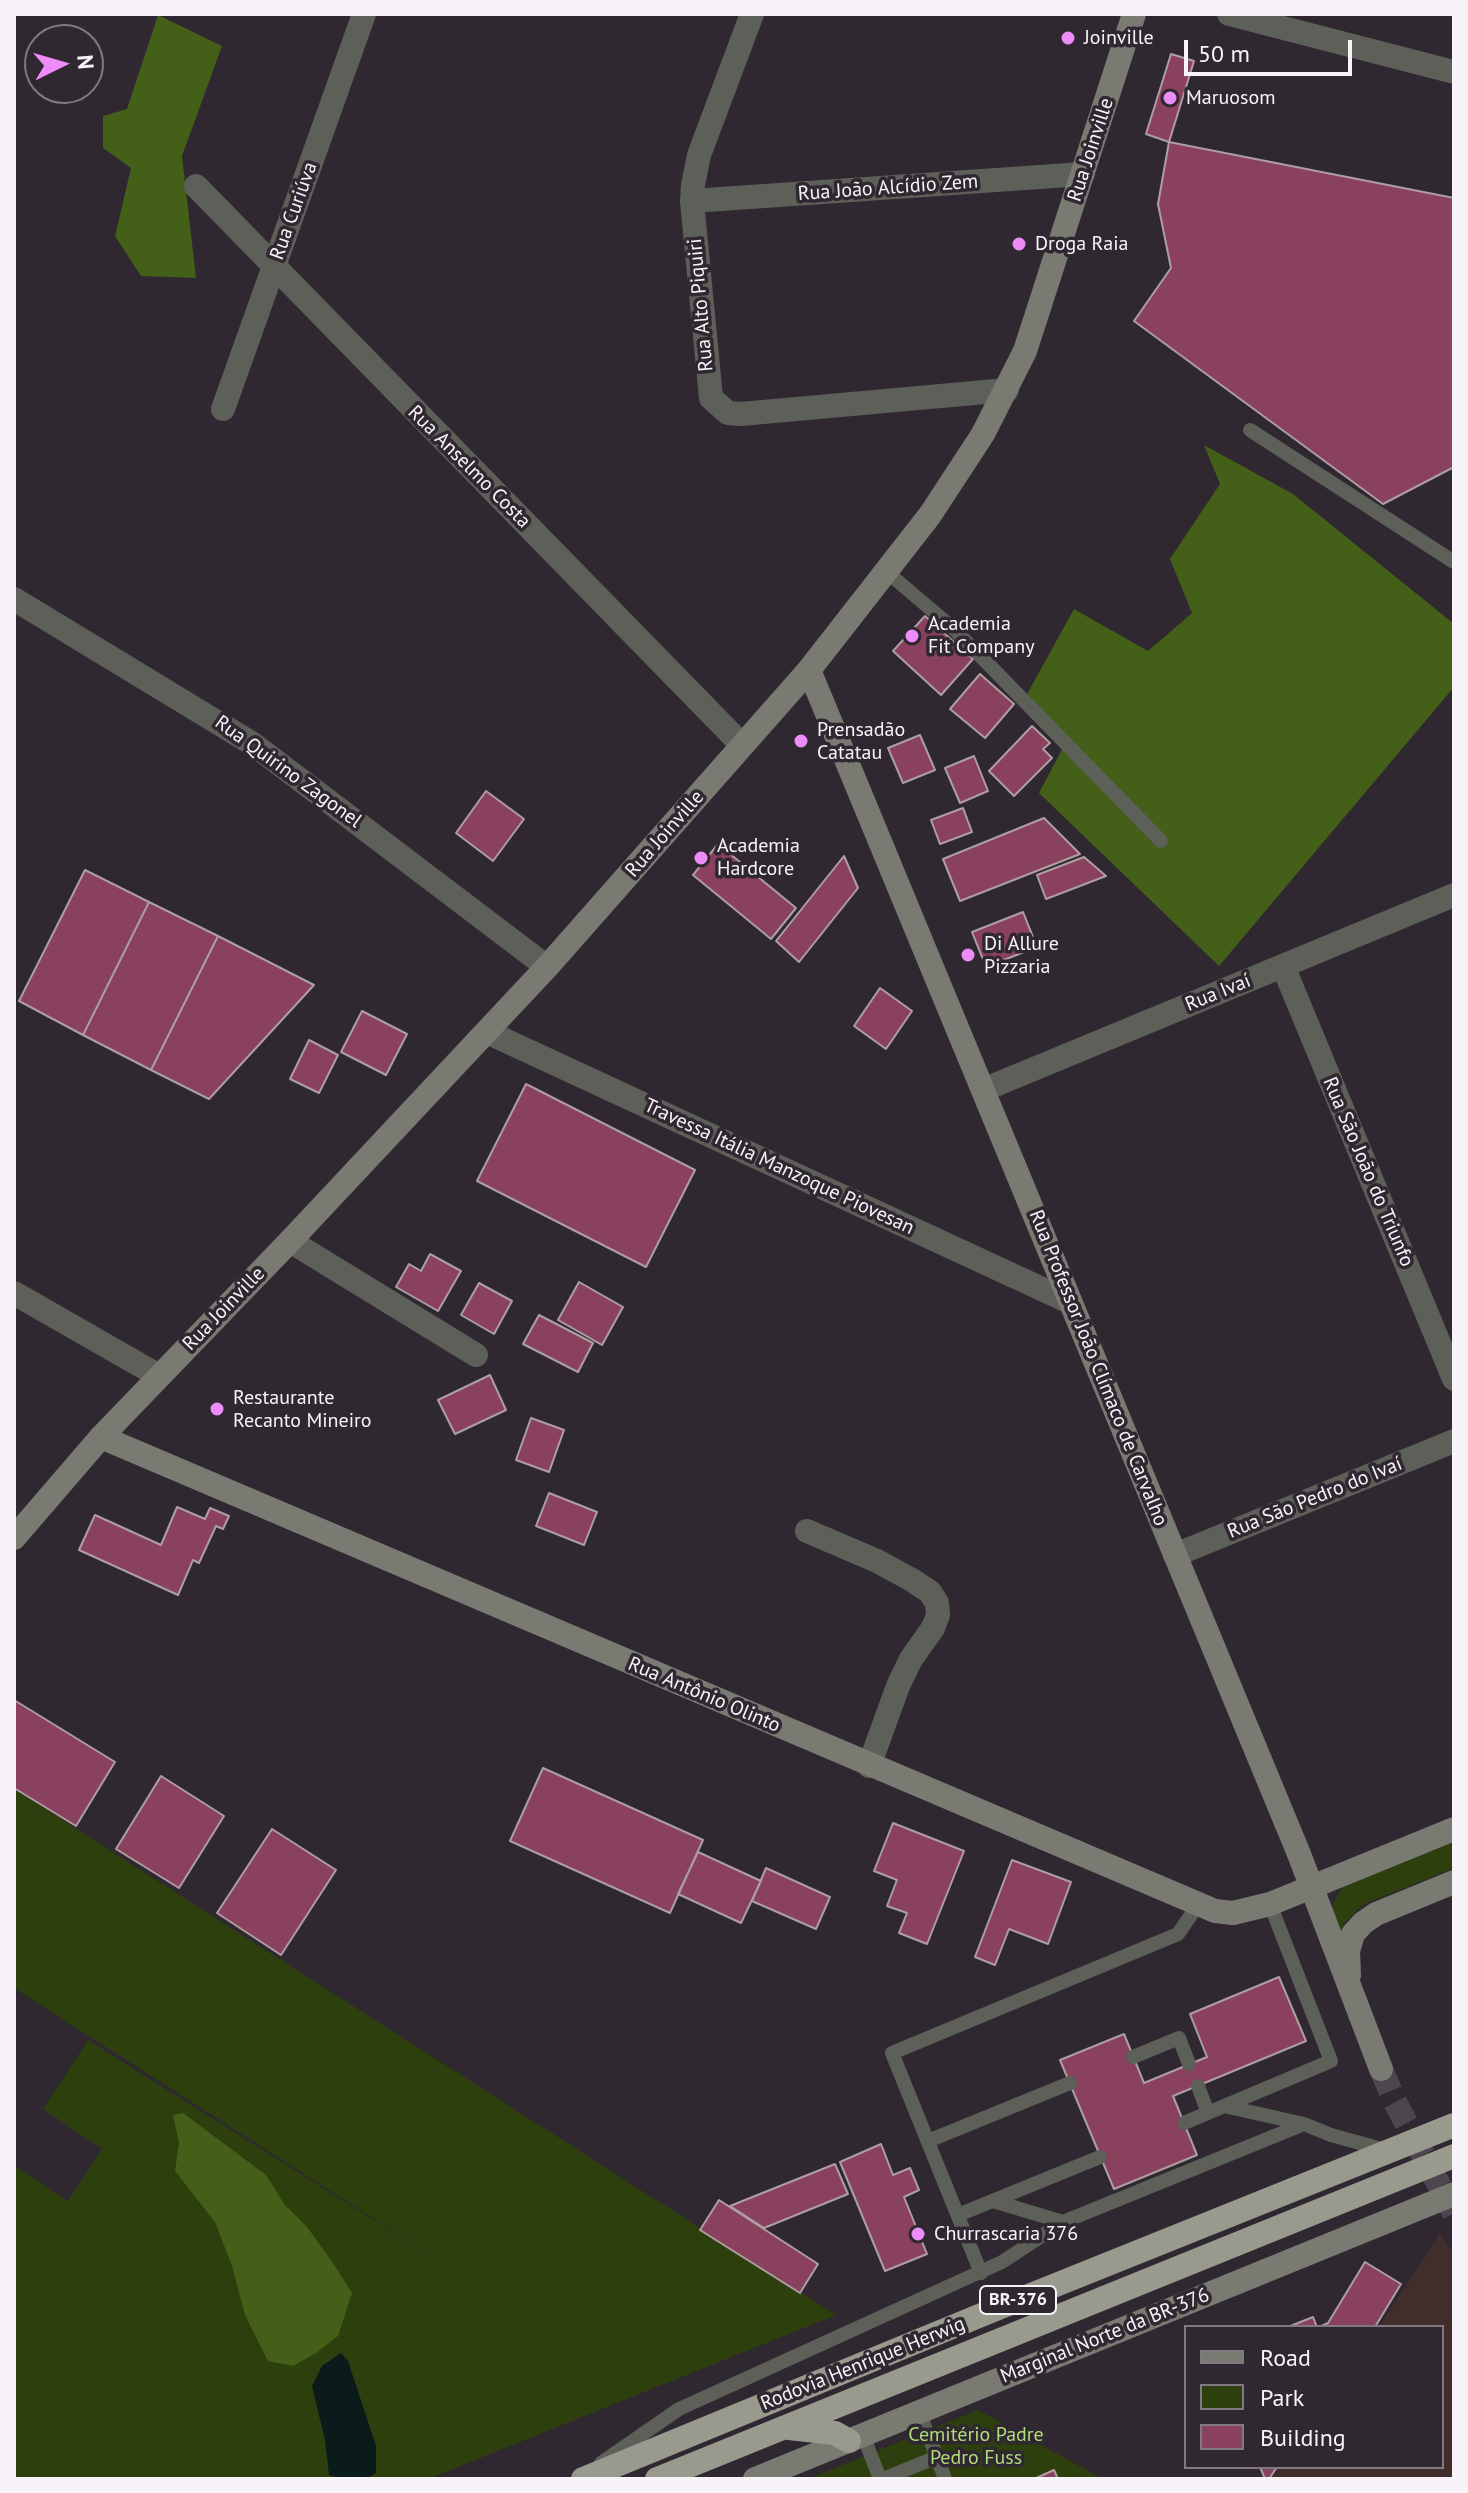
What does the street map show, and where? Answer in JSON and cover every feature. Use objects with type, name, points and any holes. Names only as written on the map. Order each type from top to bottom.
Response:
[{"type":"highway","name":"Rodovia Henrique Herwig","points":[[581,2479],[1454,2125]]},
{"type":"highway","name":"Rodovia Henrique Herwig","points":[[657,2479],[1454,2156]]},
{"type":"highway","points":[[783,2428],[856,2438]]},
{"type":"main road","name":"Rua Joinville","points":[[14,1538],[101,1437],[547,967],[809,670],[887,572],[959,474],[1007,390],[1041,307],[1134,14]]},
{"type":"main road","name":"Rua Professor João Clímaco de Carvalho","points":[[809,670],[1311,1887],[1381,2069]]},
{"type":"main road","name":"Rua Antônio Olinto","points":[[101,1437],[1197,1906],[1233,1913],[1270,1904],[1454,1829]]},
{"type":"main road","points":[[1350,1989],[1348,1951],[1353,1934],[1363,1923],[1376,1914],[1454,1882]]},
{"type":"main road","name":"Marginal Norte da BR-376","points":[[755,2479],[1454,2194]]},
{"type":"street","name":"Rua Curiúva","points":[[223,409],[364,14]]},
{"type":"street","name":"Rua Alto Piquiri","points":[[752,14],[699,155],[692,201],[711,398],[728,413],[1007,390]]},
{"type":"street","points":[[1229,14],[1454,72]]},
{"type":"street","name":"Rua João Alcídio Zem","points":[[692,201],[1083,174]]},
{"type":"street","name":"Rua Anselmo Costa","points":[[196,186],[742,745]]},
{"type":"street","name":"Rua Quirino Zagonel","points":[[14,599],[253,744],[547,967]]},
{"type":"street","name":"Rua Ivaí","points":[[983,1090],[1454,895]]},
{"type":"street","name":"Rua São João do Triunfo","points":[[1283,966],[1454,1379]]},
{"type":"street","name":"Travessa Itália Manzoque Piovesan","points":[[487,1032],[1070,1302]]},
{"type":"street","points":[[290,1241],[476,1355]]},
{"type":"street","points":[[14,1293],[159,1376]]},
{"type":"street","name":"Rua São Pedro do Ivaí","points":[[1175,1555],[1454,1441]]},
{"type":"street","points":[[807,1531],[877,1561],[912,1580],[930,1592],[937,1603],[938,1615],[933,1628],[911,1659],[898,1686],[869,1766]]},
{"type":"lane","points":[[1250,430],[1454,562]]},
{"type":"lane","points":[[887,572],[954,629],[1161,841]]},
{"type":"lane","points":[[1184,2123],[1331,2061],[1270,1904]]},
{"type":"lane","points":[[981,2273],[892,2053],[1178,1934],[1197,1906]]},
{"type":"lane","points":[[1133,2057],[1179,2038],[1189,2064]]},
{"type":"lane","points":[[928,2141],[1070,2083]]},
{"type":"lane","points":[[1198,2086],[1208,2113]]},
{"type":"lane","points":[[1224,2106],[1304,2124],[1331,2135],[1392,2151]]},
{"type":"lane","points":[[581,2479],[679,2409],[981,2273],[1034,2243],[1063,2222],[1304,2124]]},
{"type":"lane","points":[[958,2215],[1100,2157]]},
{"type":"lane","points":[[993,2201],[1063,2222]]},
{"type":"lane","points":[[919,2412],[944,2476]]},
{"type":"lane","points":[[856,2438],[882,2479],[937,2457]]},
{"type":"shaded area","points":[[1440,2232],[1454,2255],[1454,2479],[1270,2479],[1277,2469],[1444,2469],[1444,2325],[1380,2325]]},
{"type":"shaded area","points":[[341,2353],[348,2361],[376,2446],[376,2473],[368,2478],[343,2479],[329,2475],[325,2440],[312,2386],[322,2366]]},
{"type":"green space","points":[[158,15],[222,46],[182,156],[196,278],[141,276],[115,236],[131,168],[103,148],[103,116],[127,109]]},
{"type":"green space","points":[[1204,445],[1293,494],[1454,624],[1454,687],[1219,966],[1039,793],[1067,740],[1025,698],[1074,609],[1148,651],[1192,613],[1170,559],[1220,484]]},
{"type":"green space","points":[[14,1789],[836,2315],[428,2479],[14,2479],[14,2165],[68,2201],[102,2149],[43,2109],[88,2040],[455,2271],[14,1988]]},
{"type":"green space","points":[[1454,1842],[1454,1868],[1364,1904],[1346,1921],[1337,1937],[1332,1917],[1333,1903],[1343,1887]]},
{"type":"green space","points":[[183,2113],[266,2175],[285,2205],[307,2227],[352,2293],[338,2336],[293,2366],[268,2361],[245,2315],[232,2266],[215,2222],[175,2171],[179,2143],[173,2115]]},
{"type":"green space","name":"Cemitério Padre Pedro Fuss","points":[[978,2410],[1103,2479],[808,2479]]},
{"type":"building","name":"Maruosom","points":[[1171,54],[1194,61],[1169,142],[1146,134]]},
{"type":"building","points":[[1169,142],[1454,198],[1454,467],[1383,504],[1134,321],[1171,268],[1158,204]]},
{"type":"building","points":[[925,616],[973,659],[941,695],[893,651]]},
{"type":"building","points":[[980,674],[1014,704],[985,738],[950,709]]},
{"type":"building","points":[[1032,726],[1050,743],[1043,749],[1052,758],[1014,796],[989,771]]},
{"type":"building","points":[[920,735],[935,770],[903,783],[888,748]]},
{"type":"building","points":[[974,756],[988,791],[960,803],[945,768]]},
{"type":"building","points":[[486,791],[524,819],[493,861],[456,833]]},
{"type":"building","points":[[963,808],[972,832],[940,844],[931,820]]},
{"type":"building","points":[[1044,818],[1080,854],[960,901],[943,859]]},
{"type":"building","points":[[718,844],[796,908],[771,939],[693,875]]},
{"type":"building","points":[[844,856],[858,888],[799,962],[776,941]]},
{"type":"building","points":[[1084,857],[1106,876],[1046,899],[1037,875]]},
{"type":"building","points":[[85,870],[149,902],[83,1035],[19,1001]]},
{"type":"building","points":[[149,902],[218,936],[151,1070],[83,1035]]},
{"type":"building","points":[[1023,912],[1037,947],[986,967],[972,932]]},
{"type":"building","points":[[218,936],[314,985],[209,1099],[151,1070]]},
{"type":"building","points":[[880,988],[912,1011],[886,1049],[854,1026]]},
{"type":"building","points":[[362,1011],[407,1034],[386,1075],[341,1052]]},
{"type":"building","points":[[309,1040],[338,1055],[319,1093],[290,1079]]},
{"type":"building","points":[[526,1084],[695,1170],[646,1267],[477,1181]]},
{"type":"building","points":[[430,1254],[461,1271],[438,1311],[396,1287],[409,1264],[421,1271]]},
{"type":"building","points":[[579,1282],[623,1307],[602,1345],[558,1320]]},
{"type":"building","points":[[479,1283],[512,1301],[494,1334],[461,1315]]},
{"type":"building","points":[[539,1315],[593,1343],[578,1372],[523,1344]]},
{"type":"building","points":[[490,1375],[506,1410],[455,1434],[438,1400]]},
{"type":"building","points":[[531,1418],[564,1430],[549,1472],[516,1460]]},
{"type":"building","points":[[549,1493],[597,1512],[584,1545],[536,1526]]},
{"type":"building","points":[[177,1507],[205,1519],[210,1508],[229,1516],[223,1529],[216,1526],[199,1563],[193,1560],[178,1595],[79,1550],[95,1515],[161,1545]]},
{"type":"building","points":[[14,1700],[115,1762],[76,1826],[14,1788]]},
{"type":"building","points":[[543,1768],[703,1840],[670,1913],[510,1841]]},
{"type":"building","points":[[161,1776],[224,1816],[179,1888],[116,1849]]},
{"type":"building","points":[[893,1823],[964,1851],[927,1944],[899,1933],[907,1913],[887,1906],[897,1880],[874,1871]]},
{"type":"building","points":[[272,1829],[336,1870],[281,1955],[217,1913]]},
{"type":"building","points":[[698,1852],[761,1881],[741,1923],[678,1894]]},
{"type":"building","points":[[1012,1860],[1071,1882],[1048,1944],[1009,1929],[995,1965],[975,1957]]},
{"type":"building","points":[[766,1868],[830,1897],[816,1929],[752,1901]]},
{"type":"building","points":[[1279,1977],[1306,2041],[1173,2096],[1197,2155],[1114,2189],[1060,2060],[1124,2034],[1144,2083],[1207,2057],[1190,2014]]},
{"type":"building","points":[[881,2144],[893,2175],[910,2168],[919,2190],[904,2197],[927,2254],[885,2271],[840,2162]]},
{"type":"building","points":[[835,2164],[848,2194],[764,2228],[730,2206]]},
{"type":"building","points":[[719,2200],[818,2264],[800,2293],[700,2230]]},
{"type":"building","points":[[1365,2262],[1401,2284],[1376,2325],[1324,2325],[1328,2323]]},
{"type":"building","points":[[1313,2317],[1316,2325],[1293,2325]]},
{"type":"building","points":[[1261,2469],[1276,2469],[1269,2479],[1265,2479]]},
{"type":"building","points":[[1054,2470],[1058,2479],[1034,2479]]},
{"type":"tunnel","points":[[1381,2069],[1395,2102],[1454,2213]]},
{"type":"place","name":"Joinville","points":[[1068,38]]},
{"type":"place","name":"Maruosom","points":[[1170,98]]},
{"type":"place","name":"Droga Raia","points":[[1019,244]]},
{"type":"place","name":"Academia Fit Company","points":[[912,636]]},
{"type":"place","name":"Prensadão Catatau","points":[[801,741]]},
{"type":"place","name":"Academia Hardcore","points":[[701,858]]},
{"type":"place","name":"Di Allure Pizzaria","points":[[968,955]]},
{"type":"place","name":"Restaurante Recanto Mineiro","points":[[217,1409]]},
{"type":"place","name":"Churrascaria 376","points":[[918,2234]]}]
